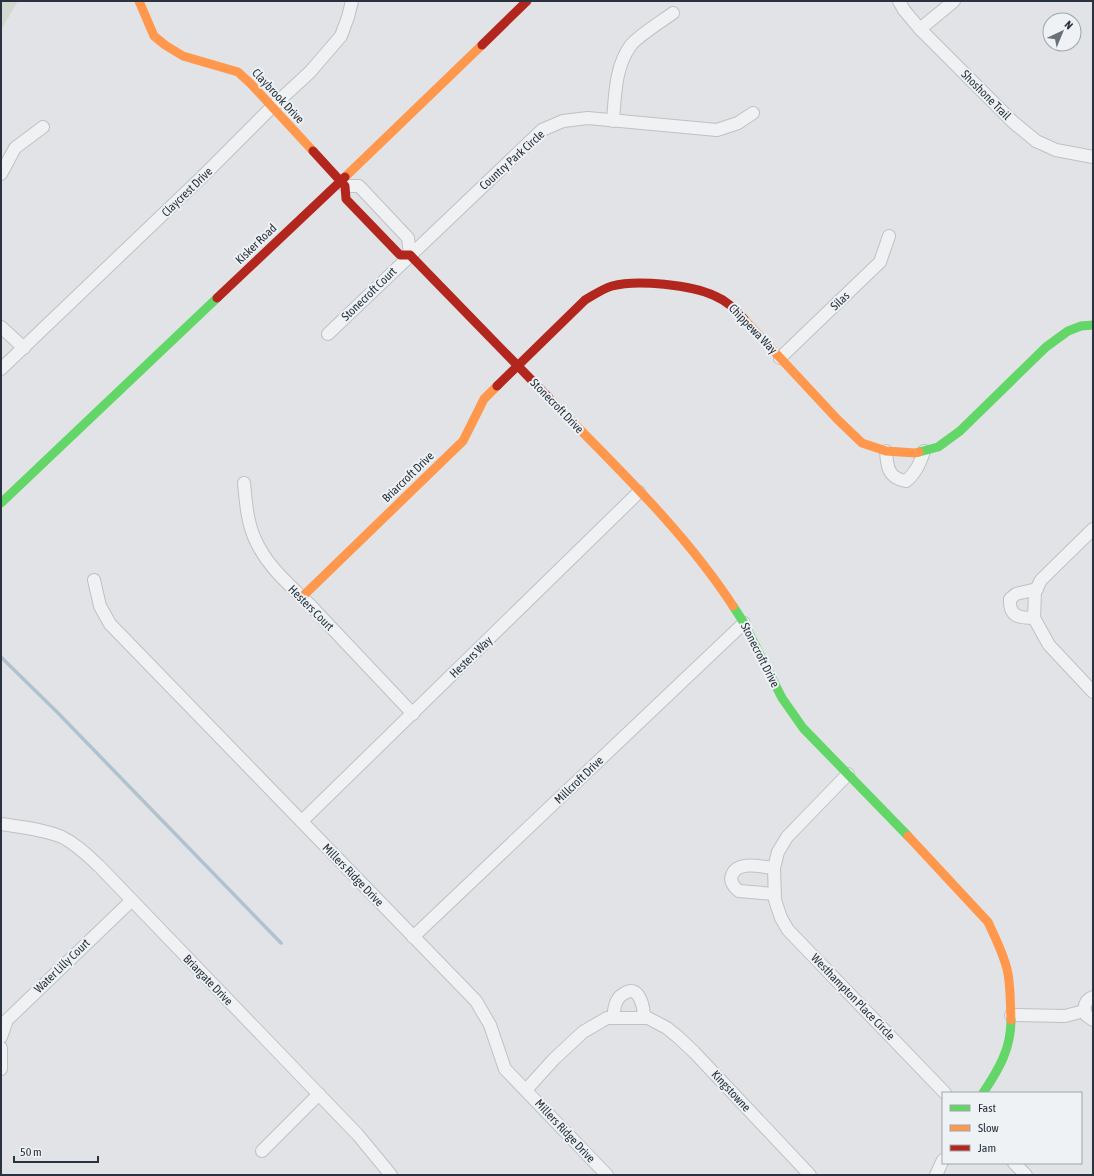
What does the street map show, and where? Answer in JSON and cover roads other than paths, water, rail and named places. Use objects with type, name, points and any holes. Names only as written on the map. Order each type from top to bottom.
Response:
[{"type":"street","name":"Claybrook Drive","points":[[139,1],[154,36],[183,56],[238,72],[343,183]]},
{"type":"street","name":"Claycrest Drive","points":[[1,369],[310,72],[341,36],[352,1]]},
{"type":"street","name":"Kisker Road","points":[[1,503],[343,183],[527,1]]},
{"type":"street","name":"Shoshone Trail","points":[[899,1],[904,10],[920,29],[1013,122],[1036,141],[1056,150],[1093,157]]},
{"type":"street","points":[[920,29],[954,1]]},
{"type":"street","points":[[614,120],[616,93],[621,64],[631,45],[673,13]]},
{"type":"street","name":"Country Park Circle","points":[[410,255],[542,130],[563,121],[588,118],[717,130],[738,123],[753,113]]},
{"type":"street","points":[[1,174],[15,148],[43,127]]},
{"type":"street","points":[[343,183],[359,186],[408,238],[410,255]]},
{"type":"street","name":"Stonecroft Drive","points":[[343,183],[346,199],[400,255],[410,255],[518,365],[681,536],[715,578],[744,623],[782,698],[803,728],[923,851],[988,922],[995,936],[1007,969],[1010,988],[1011,1032],[1000,1069],[984,1092]]},
{"type":"street","name":"Silas","points":[[780,358],[880,262],[889,236]]},
{"type":"street","name":"Stonecroft Court","points":[[328,334],[410,255]]},
{"type":"street","name":"Chippewa Way","points":[[518,365],[585,300],[604,289],[626,284],[658,284],[687,288],[712,294],[732,306],[837,419],[862,443],[886,452],[915,453],[938,447],[960,431],[1046,347],[1068,331],[1081,326],[1093,325]]},
{"type":"street","points":[[1,327],[24,348]]},
{"type":"street","name":"Briarcroft Drive","points":[[302,597],[463,441],[484,399],[518,365]]},
{"type":"street","points":[[886,452],[886,465],[892,476],[898,480],[906,480],[915,472],[924,451]]},
{"type":"street","name":"Hesters Court","points":[[244,483],[247,517],[254,539],[266,560],[281,578],[302,597],[413,714]]},
{"type":"street","name":"Hesters Way","points":[[302,821],[639,492]]},
{"type":"street","points":[[1093,529],[1041,580],[1035,592],[1034,618],[1049,645],[1093,692]]},
{"type":"street","name":"Millers Ridge Drive","points":[[94,580],[100,606],[110,624],[302,821],[413,938],[476,1001],[490,1025],[505,1069],[607,1175]]},
{"type":"street","points":[[1034,618],[1022,618],[1013,613],[1010,606],[1010,599],[1016,594],[1037,589]]},
{"type":"street","name":"Millcroft Drive","points":[[413,938],[744,623]]},
{"type":"street","name":"Westhampton Place Circle","points":[[848,774],[788,837],[778,852],[774,868],[775,900],[781,918],[788,930],[944,1092]]},
{"type":"street","name":"Briargate Drive","points":[[1,824],[46,832],[62,838],[79,848],[319,1094],[358,1135],[391,1175]]},
{"type":"street","points":[[774,868],[739,867],[733,873],[731,880],[739,891],[774,894]]},
{"type":"street","name":"Water Lilly Court","points":[[1,1037],[7,1020],[131,900]]},
{"type":"street","points":[[613,1018],[614,1007],[618,999],[627,992],[632,991],[641,999],[644,1008],[644,1018]]},
{"type":"street","points":[[1093,997],[1085,1003],[1084,1011],[1088,1018],[1093,1020]]},
{"type":"street","points":[[1011,1015],[1065,1016],[1084,1011]]},
{"type":"street","name":"Kingstowne","points":[[526,1090],[554,1059],[583,1032],[607,1018],[648,1018],[678,1037],[810,1175]]},
{"type":"street","points":[[1,1048],[1,1069]]},
{"type":"street","points":[[262,1151],[319,1094]]},
{"type":"street","points":[[936,1175],[942,1162]]},
{"type":"street","points":[[1015,1164],[1026,1175]]},
{"type":"waterway","points":[[1,657],[58,713],[281,943]]}]
